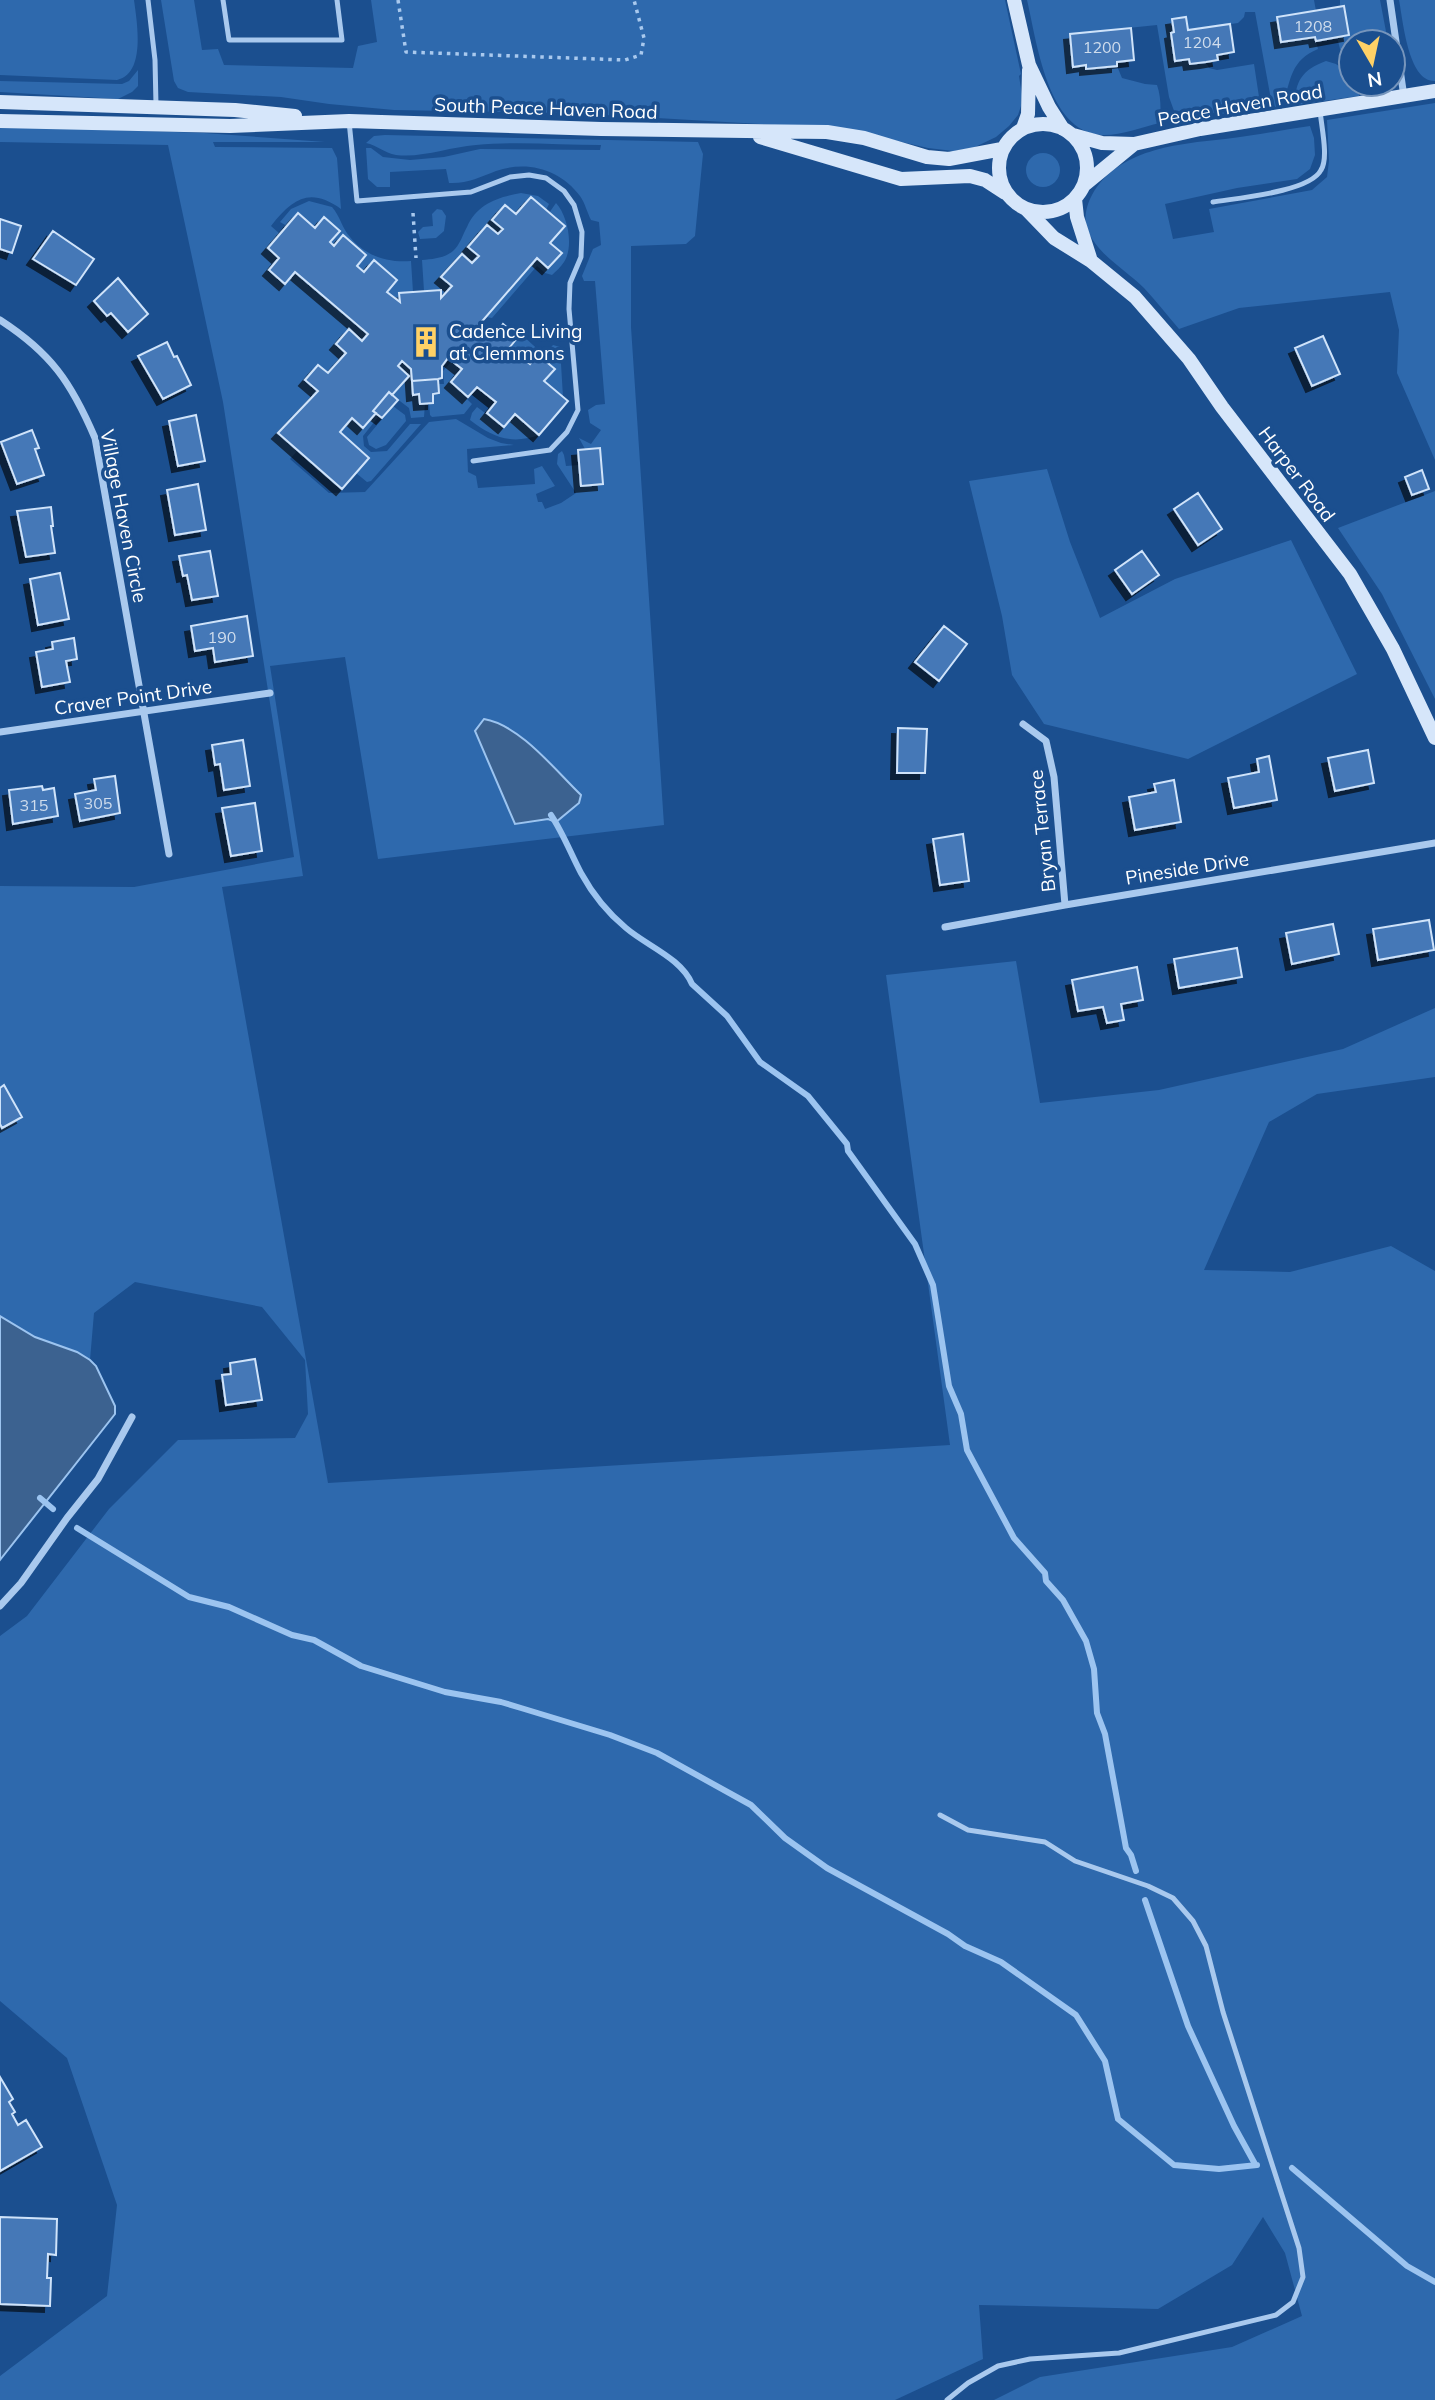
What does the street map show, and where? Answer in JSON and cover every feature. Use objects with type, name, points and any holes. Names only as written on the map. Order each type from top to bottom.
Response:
[{"type":"main road","points":[[742,132],[901,179],[970,176],[985,180],[1027,210],[1040,212],[1065,207],[1075,199],[1084,185],[1086,158],[1081,146],[1049,107],[1029,65],[1014,0]]},
{"type":"main road","points":[[1023,128],[1028,114],[1029,65]]},
{"type":"main road","name":"Peace Haven Road","points":[[1407,96],[1435,91]]},
{"type":"main road","name":"Peace Haven Road","points":[[1068,132],[1102,142],[1134,144],[1200,129],[1398,98]]},
{"type":"main road","name":"South Peace Haven Road","points":[[0,102],[235,110],[349,121],[742,132]]},
{"type":"main road","name":"South Peace Haven Road","points":[[0,121],[230,126],[349,121]]},
{"type":"main road","points":[[1007,195],[998,173],[1002,149],[1015,133],[1037,124],[1050,124],[1068,132]]},
{"type":"main road","points":[[742,132],[827,132],[864,138],[927,157],[949,159],[1002,149]]},
{"type":"main road","name":"Peace Haven Road","points":[[1084,185],[1134,144]]},
{"type":"main road","points":[[1075,199],[1077,217],[1091,261]]},
{"type":"main road","name":"Harper Road","points":[[1027,210],[1054,238],[1091,261],[1135,297],[1189,359],[1222,407],[1350,574],[1393,649],[1435,738]]},
{"type":"street","points":[[1390,0],[1394,28]]},
{"type":"street","name":"Village Haven Circle","points":[[0,320],[44,352],[54,364],[85,412],[95,438],[169,854]]},
{"type":"street","name":"Craver Point Drive","points":[[0,732],[270,693]]},
{"type":"street","name":"Bryan Terrace","points":[[1023,724],[1046,741],[1054,777],[1065,905]]},
{"type":"street","name":"Pineside Drive","points":[[945,927],[1435,843]]},
{"type":"street","points":[[0,1606],[21,1583],[98,1479],[132,1417]]},
{"type":"lane","points":[[148,0],[155,60],[156,107]]},
{"type":"lane","points":[[223,0],[229,40],[342,40],[337,0]]},
{"type":"lane","points":[[1213,202],[1311,181],[1322,170],[1324,157],[1320,110]]},
{"type":"lane","points":[[349,121],[357,201],[471,192],[510,177],[528,175],[546,178],[564,191],[574,205],[582,232],[581,257],[570,283],[569,309],[578,410],[567,432],[550,450],[473,461]]},
{"type":"lane","points":[[940,1815],[968,1830],[1045,1842],[1074,1861],[1148,1885],[1173,1898],[1193,1921],[1206,1947],[1223,2012],[1285,2202],[1299,2248],[1303,2277],[1293,2302],[1276,2315],[1119,2353],[1030,2359],[998,2366],[968,2383],[947,2400]]},
{"type":"path","points":[[398,0],[406,52],[625,60],[641,55],[644,38],[634,0]]},
{"type":"path","points":[[413,213],[416,258]]},
{"type":"shaded area","points":[[0,0],[134,0],[138,46],[132,68],[126,76],[117,80],[0,75]]},
{"type":"shaded area","points":[[161,0],[194,0],[202,50],[218,49],[224,65],[353,68],[358,46],[377,42],[371,0],[1005,0],[1021,74],[1021,106],[1018,115],[996,137],[973,148],[953,151],[845,129],[571,113],[394,110],[281,97],[188,92],[178,88],[174,81]]},
{"type":"shaded area","points":[[1027,0],[1314,0],[1316,11],[1277,18],[1281,42],[1315,37],[1318,49],[1309,53],[1297,65],[1283,104],[1276,107],[1272,105],[1255,12],[1245,12],[1238,23],[1188,30],[1172,19],[1175,61],[1189,59],[1190,64],[1206,62],[1209,68],[1217,70],[1254,64],[1261,110],[1219,112],[1177,119],[1169,97],[1157,25],[1070,34],[1073,66],[1086,65],[1087,69],[1117,66],[1122,78],[1157,85],[1160,123],[1123,133],[1101,135],[1083,130],[1068,118],[1056,102],[1041,60]]},
{"type":"shaded area","points":[[1340,0],[1380,0],[1385,28],[1348,28],[1344,6],[1340,7]]},
{"type":"shaded area","points":[[1399,0],[1435,0],[1435,81],[1426,79],[1419,72],[1408,48],[1407,28],[1404,28]]},
{"type":"shaded area","points":[[1326,61],[1337,65],[1337,98],[1345,98],[1295,105],[1298,83],[1311,68]]},
{"type":"shaded area","points":[[138,70],[138,86],[118,99],[0,92],[0,81],[122,84],[129,81]]},
{"type":"shaded area","points":[[1435,103],[1435,460],[1397,373],[1399,330],[1390,292],[1239,308],[1179,329],[1144,288],[1098,248],[1086,227],[1085,218],[1092,195],[1103,180],[1133,158],[1188,143],[1310,126],[1315,155],[1310,169],[1297,179],[1237,188],[1165,204],[1173,239],[1214,232],[1209,209],[1312,190],[1327,177],[1327,120]]},
{"type":"shaded area","points":[[0,126],[204,133],[325,142],[213,142],[215,147],[332,148],[337,158],[341,209],[320,198],[311,197],[295,203],[271,226],[280,234],[268,248],[279,258],[285,283],[295,272],[368,334],[362,341],[349,329],[336,344],[346,353],[328,373],[318,365],[306,380],[318,391],[278,433],[298,450],[290,459],[329,493],[365,492],[429,422],[456,419],[488,438],[514,445],[467,449],[468,472],[476,476],[478,488],[535,484],[534,469],[542,466],[555,486],[536,494],[538,502],[542,502],[545,509],[576,493],[557,464],[558,454],[562,451],[566,466],[579,465],[581,486],[603,484],[600,448],[585,449],[579,438],[591,444],[601,430],[590,423],[588,410],[605,404],[595,281],[584,281],[582,276],[593,249],[601,245],[599,222],[591,220],[580,196],[563,179],[553,173],[531,167],[508,168],[456,183],[449,183],[446,169],[390,172],[390,187],[377,187],[368,179],[366,148],[371,148],[383,157],[410,160],[444,157],[480,149],[600,150],[601,145],[491,144],[406,156],[392,154],[366,143],[374,136],[385,135],[698,142],[703,154],[695,236],[686,244],[631,246],[631,327],[664,825],[378,859],[345,657],[270,666],[303,876],[222,887],[328,1483],[950,1445],[886,975],[1016,961],[1040,1103],[1159,1090],[1343,1049],[1435,1008],[1435,1077],[1317,1094],[1269,1122],[1204,1270],[1290,1272],[1391,1246],[1435,1271],[1435,2400],[994,2400],[1040,2377],[1232,2347],[1302,2316],[1285,2253],[1263,2217],[1232,2265],[1158,2309],[979,2305],[983,2359],[895,2400],[0,2400],[0,2376],[107,2296],[117,2205],[67,2058],[0,2001],[0,1636],[27,1616],[109,1509],[178,1440],[295,1438],[308,1414],[305,1360],[262,1307],[135,1282],[94,1313],[90,1360],[77,1352],[35,1337],[0,1316],[0,886],[134,887],[294,857],[223,402],[168,145],[0,142]]},
{"type":"shaded area","points":[[1043,153],[1055,158],[1060,170],[1055,182],[1043,187],[1031,182],[1026,170],[1031,158]]},
{"type":"shaded area","points":[[521,193],[538,196],[549,204],[546,210],[516,214],[505,205],[502,224],[497,234],[469,247],[479,256],[472,263],[462,254],[442,277],[452,286],[441,298],[440,290],[424,291],[422,260],[439,258],[453,251],[471,219],[482,207],[496,199]]},
{"type":"shaded area","points":[[309,201],[332,207],[350,237],[363,249],[394,261],[411,261],[413,292],[399,294],[400,302],[387,292],[397,280],[374,260],[364,272],[357,266],[366,255],[344,235],[334,246],[330,242],[340,231],[324,217],[315,228],[287,226],[280,222],[291,209]]},
{"type":"shaded area","points":[[556,203],[564,216],[568,232],[569,248],[564,262],[552,275],[537,266],[492,318],[486,317],[537,258],[549,268],[561,254],[550,243],[565,226],[549,213]]},
{"type":"shaded area","points":[[437,209],[442,210],[446,216],[444,231],[436,238],[420,239],[418,232],[423,227],[433,226],[432,214]]},
{"type":"shaded area","points":[[511,325],[544,355],[553,345],[560,347],[563,397],[544,381],[554,368],[539,355],[530,364],[510,347],[518,337],[505,326]]},
{"type":"shaded area","points":[[402,361],[411,369],[413,395],[419,394],[425,404],[424,417],[411,418],[409,408],[392,395],[398,366]]},
{"type":"shaded area","points":[[452,361],[462,369],[451,382],[472,404],[464,414],[432,417],[429,403],[433,403],[433,394],[439,393],[438,384],[444,384],[443,371]]},
{"type":"shaded area","points":[[393,406],[405,415],[406,421],[386,445],[376,449],[369,445],[367,437]]},
{"type":"shaded area","points":[[477,407],[504,427],[515,414],[539,435],[511,439],[494,435],[470,420]]},
{"type":"shaded area","points":[[376,413],[379,416],[363,436],[364,446],[371,452],[387,451],[410,424],[421,424],[371,481],[367,482],[356,473],[369,458],[340,432],[352,418],[363,428]]},
{"type":"shaded area","points":[[1047,469],[1070,542],[1100,618],[1175,579],[1291,540],[1357,674],[1188,759],[1044,724],[1012,675],[1002,616],[969,481]]},
{"type":"shaded area","points":[[1435,491],[1435,699],[1382,594],[1338,528]]},
{"type":"shaded area","points":[[484,719],[511,730],[524,739],[581,795],[579,803],[556,822],[548,819],[515,824],[475,731]]},
{"type":"shaded area","points":[[0,1316],[35,1337],[77,1352],[90,1360],[96,1366],[115,1406],[115,1414],[0,1560]]},
{"type":"building","points":[[1344,6],[1348,28],[1337,28],[1337,37],[1281,42],[1277,17]]},
{"type":"building","points":[[1186,17],[1188,30],[1230,24],[1234,52],[1217,55],[1218,60],[1206,62],[1190,64],[1189,59],[1175,61],[1172,19]]},
{"type":"building","points":[[1131,28],[1134,60],[1117,62],[1117,66],[1086,69],[1086,65],[1073,67],[1070,34]]},
{"type":"building","name":"Cadence Living at Clemmons","points":[[531,197],[565,226],[550,243],[562,253],[548,268],[537,258],[478,326],[492,338],[503,324],[518,337],[510,347],[530,364],[538,355],[555,369],[544,381],[568,401],[539,435],[515,414],[504,427],[487,413],[496,402],[477,387],[468,397],[451,382],[462,369],[448,358],[442,366],[442,378],[412,381],[411,369],[402,361],[398,366],[409,376],[392,395],[389,392],[363,428],[352,418],[340,432],[369,458],[342,489],[278,433],[318,391],[305,380],[318,365],[328,373],[346,353],[336,344],[349,329],[362,341],[368,334],[295,272],[285,284],[269,270],[279,258],[268,248],[298,213],[315,228],[324,217],[340,231],[330,242],[334,246],[343,235],[366,255],[357,266],[364,272],[374,260],[397,280],[387,292],[400,302],[399,293],[441,290],[441,298],[452,286],[441,277],[462,254],[472,263],[479,256],[468,247],[487,225],[498,234],[503,229],[492,220],[505,205],[516,214]]},
{"type":"building","points":[[0,219],[21,226],[12,253],[0,249]]},
{"type":"building","points":[[53,231],[94,259],[76,285],[33,259]]},
{"type":"building","points":[[118,278],[148,314],[128,332],[111,313],[107,316],[94,301]]},
{"type":"building","points":[[1323,336],[1340,374],[1312,386],[1295,348]]},
{"type":"building","points":[[167,342],[191,385],[163,399],[138,356]]},
{"type":"building","points":[[438,379],[439,393],[433,394],[433,403],[420,404],[419,394],[413,395],[412,381]]},
{"type":"building","points":[[389,392],[398,400],[382,418],[373,411]]},
{"type":"building","points":[[196,415],[205,461],[178,466],[169,421]]},
{"type":"building","points":[[32,430],[39,448],[35,449],[44,475],[17,484],[1,442]]},
{"type":"building","points":[[600,448],[603,484],[581,486],[578,450]]},
{"type":"building","points":[[1422,470],[1429,489],[1412,495],[1405,477]]},
{"type":"building","points":[[198,484],[206,530],[175,535],[167,490]]},
{"type":"building","points":[[1198,493],[1222,529],[1198,545],[1174,509]]},
{"type":"building","points":[[51,507],[55,553],[26,557],[17,511]]},
{"type":"building","points":[[210,551],[218,596],[192,600],[187,575],[183,576],[179,556]]},
{"type":"building","points":[[1142,551],[1159,575],[1132,594],[1115,570]]},
{"type":"building","points":[[60,573],[69,619],[38,625],[30,579]]},
{"type":"building","points":[[247,616],[253,656],[215,662],[213,648],[195,651],[191,626]]},
{"type":"building","points":[[944,626],[967,644],[939,681],[915,662]]},
{"type":"building","points":[[74,638],[77,659],[66,661],[70,682],[42,687],[36,652],[53,649],[52,642]]},
{"type":"building","points":[[898,728],[927,729],[925,773],[897,773]]},
{"type":"building","points":[[243,740],[250,786],[224,790],[220,764],[215,765],[212,745]]},
{"type":"building","points":[[1368,750],[1374,783],[1335,791],[1328,758]]},
{"type":"building","points":[[1269,756],[1277,800],[1234,808],[1228,778],[1259,772],[1257,759]]},
{"type":"building","points":[[115,776],[120,813],[80,821],[75,794],[96,790],[94,779]]},
{"type":"building","points":[[1174,780],[1181,822],[1135,830],[1129,797],[1156,792],[1154,784]]},
{"type":"building","points":[[42,786],[43,790],[54,788],[58,816],[13,824],[9,790]]},
{"type":"building","points":[[255,803],[262,851],[231,856],[222,808]]},
{"type":"building","points":[[963,834],[969,881],[940,885],[933,839]]},
{"type":"building","points":[[1429,920],[1434,950],[1378,960],[1373,929]]},
{"type":"building","points":[[1333,924],[1339,954],[1292,964],[1286,933]]},
{"type":"building","points":[[1237,948],[1242,977],[1179,988],[1174,959]]},
{"type":"building","points":[[1137,967],[1143,1000],[1121,1004],[1124,1020],[1107,1023],[1103,1007],[1078,1011],[1072,980]]},
{"type":"building","points":[[4,1085],[22,1117],[2,1128],[0,1088]]},
{"type":"building","points":[[255,1359],[262,1400],[226,1405],[222,1375],[231,1374],[230,1363]]},
{"type":"building","points":[[0,2077],[13,2099],[9,2102],[18,2125],[26,2120],[42,2147],[0,2171]]},
{"type":"building","points":[[0,2217],[57,2219],[56,2255],[48,2254],[50,2306],[0,2304]]},
{"type":"waterway","points":[[551,815],[581,873],[601,903],[634,935],[680,967],[692,984],[727,1016],[760,1062],[808,1096],[847,1144],[848,1151],[915,1244],[933,1285],[949,1386],[961,1414],[967,1450],[1014,1538],[1045,1573],[1046,1581],[1063,1600],[1086,1641],[1094,1669],[1097,1713],[1105,1734],[1126,1848],[1136,1871]]},
{"type":"waterway","points":[[40,1498],[53,1509]]},
{"type":"waterway","points":[[77,1528],[189,1597],[229,1607],[292,1635],[314,1640],[361,1666],[445,1692],[501,1702],[610,1735],[657,1753],[751,1805],[785,1838],[827,1868],[965,1946],[1001,1962],[1076,2015],[1105,2061],[1118,2119],[1174,2165],[1219,2169],[1257,2165]]},
{"type":"waterway","points":[[1145,1900],[1188,2026],[1234,2126],[1255,2164]]},
{"type":"waterway","points":[[1292,2168],[1407,2266],[1435,2282]]},
{"type":"place","name":"Cadence Living at Clemmons","points":[[426,342]]}]
